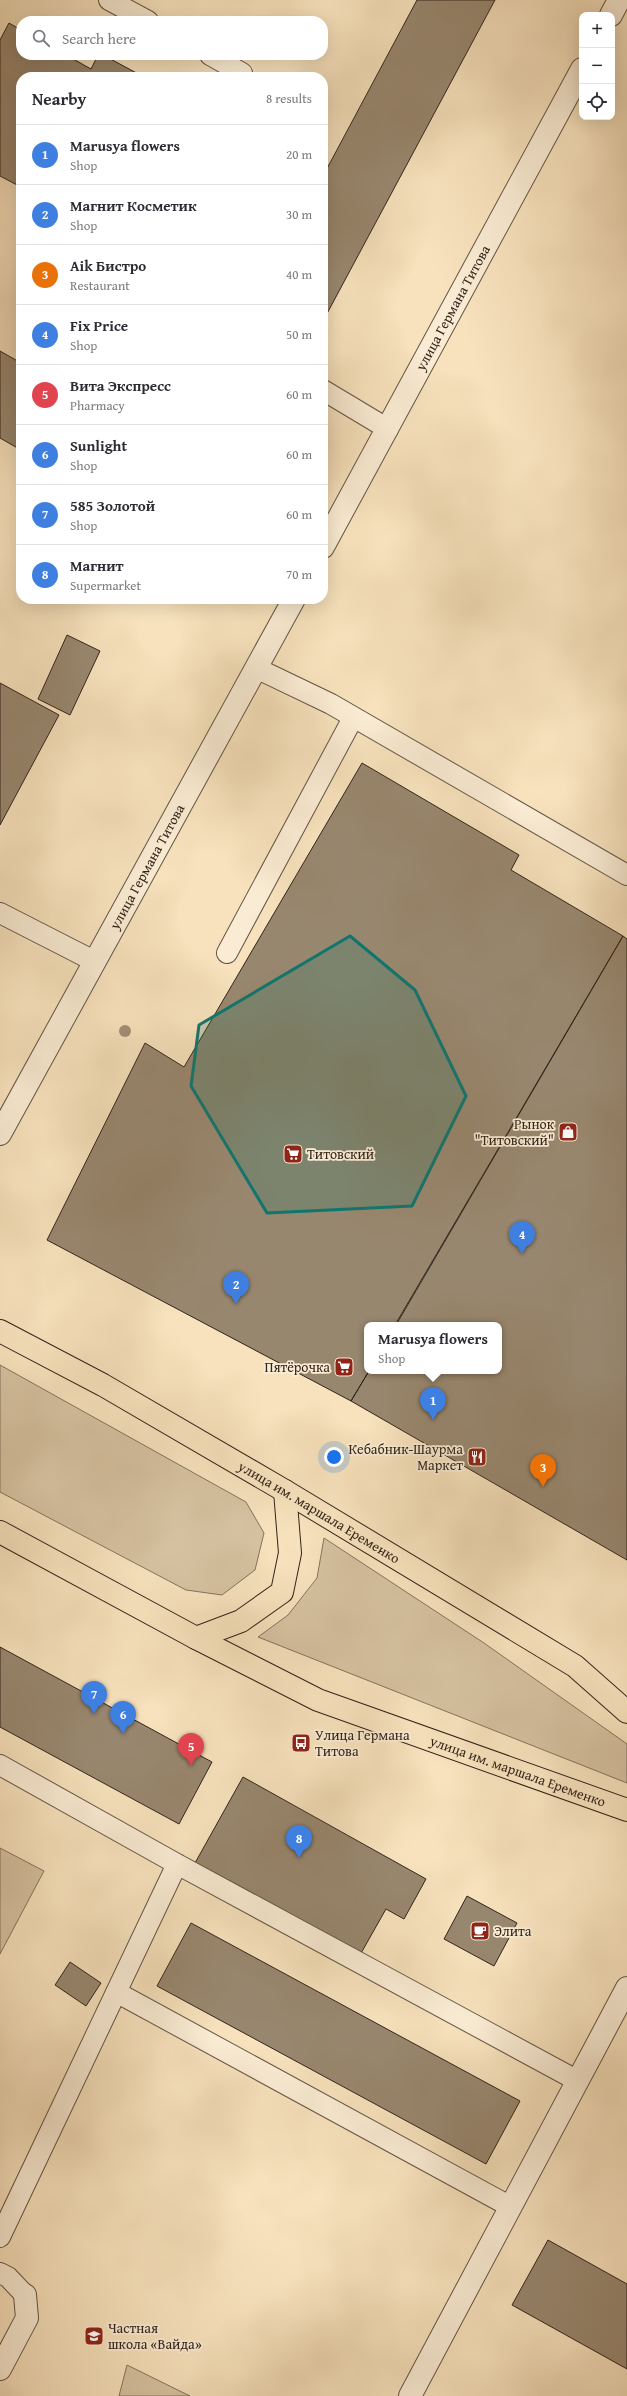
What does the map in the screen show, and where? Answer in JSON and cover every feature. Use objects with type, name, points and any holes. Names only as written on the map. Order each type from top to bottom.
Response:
[{"type":"highway","name":"улица им. маршала Еременко","points":[[0,1331],[102,1385],[285,1491],[575,1666],[627,1712]]},
{"type":"highway","points":[[196,1638],[241,1621],[282,1592],[290,1553],[285,1491]]},
{"type":"highway","name":"улица им. маршала Еременко","points":[[0,1532],[196,1638],[318,1700],[627,1810]]},
{"type":"street","points":[[613,12],[619,0]]},
{"type":"street","name":"улица Германа Титова","points":[[328,538],[579,75]]},
{"type":"street","name":"улица Германа Титова","points":[[0,1134],[291,604]]},
{"type":"street","points":[[410,2396],[627,1988]]},
{"type":"street","points":[[0,2369],[27,2318],[25,2295]]},
{"type":"lane","points":[[110,0],[139,16]]},
{"type":"lane","points":[[219,60],[240,72]]},
{"type":"lane","points":[[328,393],[388,429]]},
{"type":"lane","points":[[256,668],[353,718],[627,875]]},
{"type":"lane","points":[[227,953],[353,718]]},
{"type":"lane","points":[[0,912],[94,961]]},
{"type":"lane","points":[[0,1765],[177,1864],[578,2081]]},
{"type":"lane","points":[[0,2237],[177,1864]]},
{"type":"lane","points":[[116,1992],[511,2207]]},
{"type":"lane","points":[[0,2273],[8,2277],[25,2295]]},
{"type":"highlighted area","points":[[350,936],[415,990],[466,1096],[412,1206],[267,1213],[191,1086],[199,1025]]},
{"type":"shaded area","points":[[0,1365],[246,1502],[264,1533],[255,1570],[222,1595],[186,1590],[0,1492]]},
{"type":"shaded area","points":[[324,1538],[484,1643],[627,1744],[627,1783],[258,1637],[288,1615],[317,1578]]},
{"type":"shaded area","points":[[0,1848],[44,1871],[0,1954]]},
{"type":"shaded area","points":[[127,2365],[190,2396],[119,2396]]},
{"type":"building","points":[[417,0],[495,0],[328,312],[328,167]]},
{"type":"building","points":[[9,23],[16,27],[16,60],[75,60],[91,69],[96,60],[112,60],[135,72],[16,72],[16,184],[0,176],[0,40]]},
{"type":"building","points":[[0,351],[16,360],[16,447],[0,438]]},
{"type":"building","points":[[67,635],[100,651],[70,715],[38,699]]},
{"type":"building","points":[[0,683],[59,715],[0,825]]},
{"type":"building","name":"Титовский","points":[[362,763],[519,855],[511,870],[623,936],[397,1322],[364,1322],[364,1374],[367,1374],[351,1401],[47,1240],[145,1043],[184,1067]]},
{"type":"building","name":"Рынок \"Титовский\"","points":[[623,936],[627,939],[627,1560],[351,1401],[367,1374],[502,1374],[502,1322],[398,1322]]},
{"type":"building","points":[[0,1647],[212,1762],[179,1824],[0,1727]]},
{"type":"building","points":[[243,1777],[426,1879],[404,1919],[386,1909],[360,1955],[195,1863]]},
{"type":"building","name":"Элита","points":[[467,1896],[517,1923],[494,1966],[444,1939]]},
{"type":"building","points":[[191,1923],[520,2101],[486,2164],[157,1986]]},
{"type":"building","points":[[70,1962],[101,1983],[86,2006],[55,1985]]},
{"type":"building","points":[[548,2240],[627,2284],[627,2369],[512,2305]]},
{"type":"place","name":"Рынок \"Титовский\"","points":[[568,1132]]},
{"type":"place","name":"Титовский","points":[[293,1154]]},
{"type":"place","name":"Fix Price","points":[[522,1254]]},
{"type":"place","name":"Магнит Косметик","points":[[236,1304]]},
{"type":"place","name":"Пятёрочка","points":[[344,1367]]},
{"type":"place","name":"Marusya flowers","points":[[433,1420]]},
{"type":"place","name":"Кебабник-Шаурма Маркет","points":[[477,1457]]},
{"type":"place","name":"Aik Бистро","points":[[543,1487]]},
{"type":"place","name":"585 Золотой","points":[[94,1714]]},
{"type":"place","name":"Sunlight","points":[[123,1734]]},
{"type":"place","name":"Улица Германа Титова","points":[[301,1743]]},
{"type":"place","name":"Вита Экспресс","points":[[191,1766]]},
{"type":"place","name":"Магнит","points":[[299,1858]]},
{"type":"place","name":"Элита","points":[[480,1931]]},
{"type":"place","name":"Частная школа «Вайда»","points":[[94,2336]]}]
